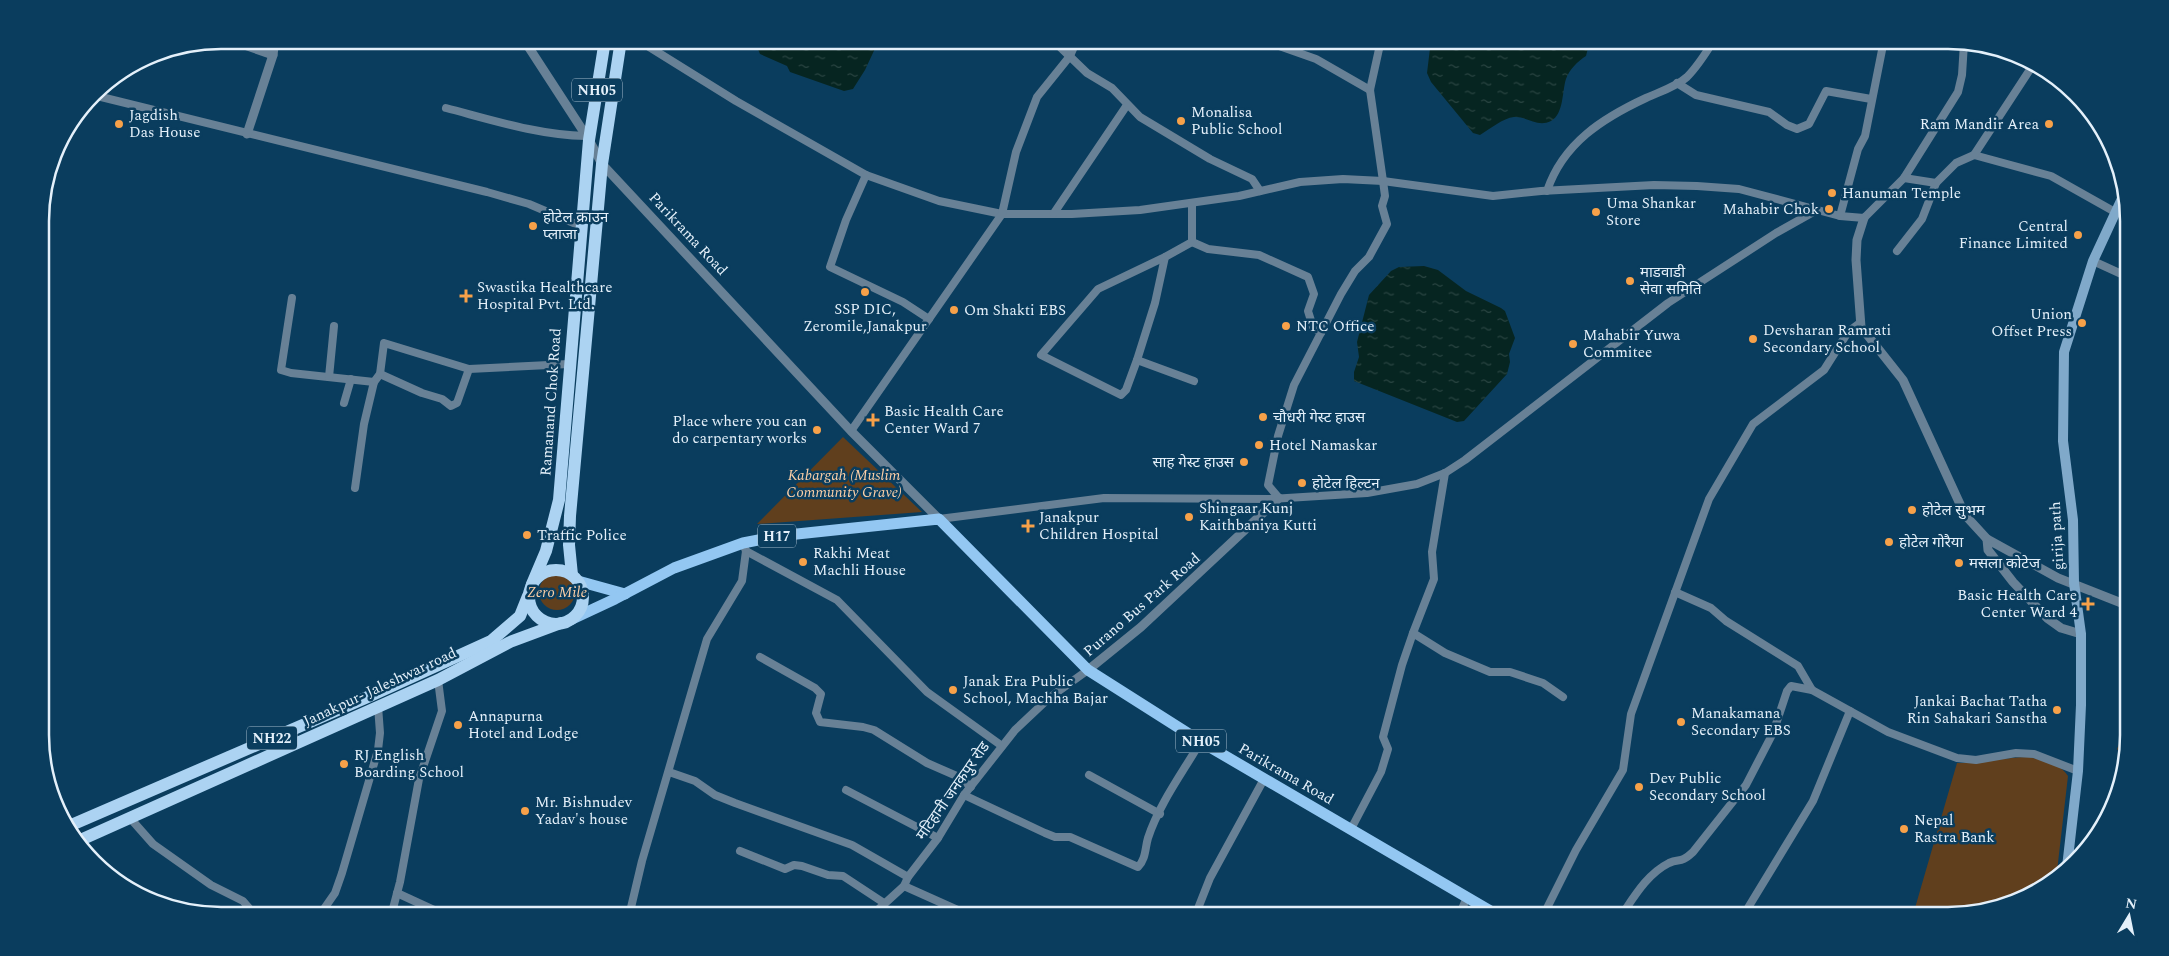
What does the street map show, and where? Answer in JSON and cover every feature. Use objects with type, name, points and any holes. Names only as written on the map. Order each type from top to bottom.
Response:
[{"type":"highway","name":"Ramanand Chok Road","points":[[530,590],[553,531],[559,500],[564,461],[569,364],[583,227],[588,138],[603,49]]},
{"type":"highway","name":"Ramanand Chok Road","points":[[575,578],[568,545],[602,164],[620,49]]},
{"type":"highway","points":[[559,570],[575,578],[582,590],[582,605],[577,614],[566,622],[549,623],[538,618],[531,608],[530,590],[539,576],[549,571],[559,570]]},
{"type":"highway","name":"Janakpur- Jaleshwar road","points":[[74,824],[370,696],[491,640],[520,616],[530,590]]},
{"type":"highway","name":"Janakpur- Jaleshwar road","points":[[83,839],[438,680],[510,642],[566,622]]},
{"type":"main road","name":"girija path","points":[[2068,859],[2078,770],[2081,705],[2081,634],[2074,583],[2073,520],[2063,441],[2064,352],[2093,261],[2119,204]]},
{"type":"main road","name":"H17","points":[[566,622],[674,568],[778,536],[939,519]]},
{"type":"main road","name":"Parikrama Road","points":[[939,519],[1088,670],[1201,742],[1484,907]]},
{"type":"main road","points":[[575,578],[625,594]]},
{"type":"street","points":[[256,49],[273,55]]},
{"type":"street","points":[[247,134],[274,49]]},
{"type":"street","name":"Parikrama Road","points":[[530,49],[588,138],[602,164],[851,431]]},
{"type":"street","points":[[653,49],[736,100],[866,175],[939,201],[1002,214],[1140,210],[1192,203],[1300,182],[1343,179],[1383,181],[1493,196],[1654,185],[1739,189],[1840,216],[1864,218]]},
{"type":"street","points":[[1062,49],[1088,73],[1112,88],[1140,117],[1170,136],[1252,179],[1260,191]]},
{"type":"street","points":[[851,431],[1002,214],[1016,152],[1037,97],[1070,56],[1073,49]]},
{"type":"street","points":[[1288,49],[1316,59],[1370,90]]},
{"type":"street","points":[[1279,498],[1268,485],[1278,436],[1290,395],[1321,332],[1355,271],[1369,257],[1387,224],[1382,206],[1384,196],[1383,181],[1370,90],[1379,49]]},
{"type":"street","points":[[1547,191],[1556,167],[1579,140],[1618,111],[1677,83],[1694,70],[1708,49]]},
{"type":"street","points":[[1840,216],[1858,149],[1865,136],[1882,49]]},
{"type":"street","points":[[1964,50],[1962,75],[1958,92],[1904,178],[1864,218],[1857,240],[1856,260],[1861,327],[1903,380],[1966,515],[1987,538],[2058,578],[2120,602]]},
{"type":"street","points":[[1897,251],[1922,219],[1936,183],[1956,163],[1974,155],[2030,70]]},
{"type":"street","points":[[1677,83],[1696,95],[1769,112],[1787,125],[1797,128],[1809,124],[1826,91],[1871,99]]},
{"type":"street","points":[[101,97],[487,192],[529,204],[583,227]]},
{"type":"street","points":[[1054,213],[1127,105]]},
{"type":"street","points":[[446,108],[521,127],[564,136],[588,138]]},
{"type":"street","points":[[1974,155],[2051,176],[2115,212]]},
{"type":"street","points":[[866,175],[846,220],[831,259],[830,268],[903,302],[929,319]]},
{"type":"street","points":[[1904,178],[1936,183]]},
{"type":"street","points":[[1192,203],[1192,242]]},
{"type":"street","points":[[939,519],[1104,498],[1279,498],[1367,493],[1417,484],[1445,473],[1482,449],[1580,369],[1668,303],[1776,233],[1817,210]]},
{"type":"street","points":[[1192,242],[1208,249],[1259,255],[1308,277],[1314,294],[1308,311],[1313,327],[1321,332]]},
{"type":"street","points":[[1165,257],[1155,303],[1137,360],[1126,390],[1121,395],[1041,354],[1098,289],[1192,242]]},
{"type":"street","points":[[2093,261],[2120,273]]},
{"type":"street","points":[[292,298],[281,370],[374,382]]},
{"type":"street","points":[[1548,907],[1576,850],[1623,770],[1631,714],[1709,499],[1753,424],[1824,370],[1848,332],[1860,323]]},
{"type":"street","points":[[329,377],[334,326]]},
{"type":"street","points":[[355,488],[364,424],[374,382],[380,374],[384,343],[469,369],[569,364]]},
{"type":"street","points":[[1137,360],[1194,381]]},
{"type":"street","points":[[380,374],[422,393],[442,399],[451,406],[457,403],[469,369]]},
{"type":"street","points":[[344,403],[351,378]]},
{"type":"street","name":"NH05","points":[[851,431],[939,519]]},
{"type":"street","points":[[1350,828],[1381,772],[1388,748],[1383,737],[1402,665],[1434,579],[1432,552],[1445,473]]},
{"type":"street","name":"Purano Bus Park Road","points":[[1088,670],[1141,627],[1279,498]]},
{"type":"street","points":[[1987,538],[1988,550],[2013,582],[2047,618],[2061,628],[2081,634]]},
{"type":"street","points":[[631,907],[642,861],[708,639],[742,581],[744,547],[837,600],[927,692],[1002,746]]},
{"type":"street","points":[[1675,592],[1711,608],[1726,621],[1798,666],[1812,690]]},
{"type":"street","points":[[1413,633],[1445,653],[1490,672],[1510,672],[1543,683],[1564,698]]},
{"type":"street","points":[[760,657],[816,688],[821,694],[816,712],[820,722],[874,730],[927,762],[959,777],[971,787]]},
{"type":"street","name":"मटिहानी जनकपुर रोड","points":[[880,907],[904,886],[908,877],[938,838],[964,795],[1002,746],[1049,698],[1088,670]]},
{"type":"street","points":[[393,907],[419,779],[442,711],[438,680]]},
{"type":"street","points":[[1626,907],[1644,882],[1670,862],[1682,862],[1693,852],[1746,785],[1773,733],[1787,691],[1791,686],[1812,690],[1888,732],[1957,758],[1976,760],[2016,753],[2034,754],[2078,770]]},
{"type":"street","points":[[325,907],[334,893],[342,873],[378,750],[380,733],[378,706]]},
{"type":"street","points":[[1748,907],[1813,801],[1850,711]]},
{"type":"street","points":[[964,795],[1044,833],[1055,837],[1070,837],[1135,867],[1141,865],[1148,844],[1147,841],[1160,814],[1201,742]]},
{"type":"street","points":[[669,772],[695,781],[715,795],[844,842],[908,877]]},
{"type":"street","points":[[1089,775],[1160,814]]},
{"type":"street","points":[[1199,907],[1210,878],[1264,779]]},
{"type":"street","points":[[846,790],[938,838]]},
{"type":"street","points":[[130,818],[153,844],[211,885],[243,901],[248,907]]},
{"type":"street","points":[[740,850],[785,868],[794,865],[802,866],[828,875],[844,876],[884,903]]},
{"type":"street","points":[[904,886],[951,907]]},
{"type":"street","points":[[397,893],[427,907]]},
{"type":"street","points":[[1463,907],[1467,897]]},
{"type":"green space","name":"Kabargah (Muslim Community Grave)","points":[[843,437],[922,512],[757,524]]},
{"type":"green space","name":"Zero Mile","points":[[557,574],[564,575],[570,579],[574,585],[574,599],[570,605],[564,609],[557,610],[550,609],[544,605],[540,599],[539,592],[540,585],[544,579],[550,575]]},
{"type":"green space","points":[[2029,757],[2045,761],[2056,765],[2068,776],[2057,868],[2034,884],[2014,894],[1993,901],[1960,907],[1915,907],[1957,763]]},
{"type":"water","points":[[758,49],[875,49],[853,89],[844,91],[790,72],[787,66],[760,54]]},
{"type":"water","points":[[1430,49],[1588,49],[1586,56],[1574,66],[1567,76],[1562,102],[1555,118],[1546,123],[1537,123],[1514,117],[1501,122],[1480,135],[1473,133],[1431,82],[1427,73]]},
{"type":"water","points":[[1424,266],[1438,270],[1466,291],[1505,311],[1515,338],[1509,354],[1510,362],[1507,374],[1464,421],[1457,422],[1354,381],[1354,372],[1359,357],[1357,342],[1369,295],[1391,271],[1399,267]]},
{"type":"place","name":"Monalisa Public School","points":[[1181,121]]},
{"type":"place","name":"Jagdish Das House","points":[[119,124]]},
{"type":"place","name":"Ram Mandir Area","points":[[2049,124]]},
{"type":"place","name":"Hanuman Temple","points":[[1832,193]]},
{"type":"place","name":"Mahabir Chok","points":[[1829,209]]},
{"type":"place","name":"Uma Shankar Store","points":[[1596,212]]},
{"type":"place","name":"होटेल क्राउन प्लाजा","points":[[533,226]]},
{"type":"place","name":"Central Finance Limited","points":[[2078,235]]},
{"type":"place","name":"माडवाडी सेवा समिति","points":[[1630,281]]},
{"type":"place","name":"SSP DIC, Zeromile,Janakpur","points":[[865,292]]},
{"type":"place","name":"Swastika Healthcare Hospital Pvt. Ltd.","points":[[466,296]]},
{"type":"place","name":"Om Shakti EBS","points":[[954,310]]},
{"type":"place","name":"Union Offset Press","points":[[2082,323]]},
{"type":"place","name":"NTC Office","points":[[1286,326]]},
{"type":"place","name":"Devsharan Ramrati Secondary School","points":[[1753,339]]},
{"type":"place","name":"Mahabir Yuwa Commitee","points":[[1573,344]]},
{"type":"place","name":"चौधरी गेस्ट हाउस","points":[[1263,417]]},
{"type":"place","name":"Basic Health Care Center Ward 7","points":[[873,420]]},
{"type":"place","name":"Place where you can do carpentary works","points":[[817,430]]},
{"type":"place","name":"Hotel Namaskar","points":[[1259,445]]},
{"type":"place","name":"साह गेस्ट हाउस","points":[[1244,462]]},
{"type":"place","name":"होटेल हिल्टन","points":[[1302,483]]},
{"type":"place","name":"होटेल सुभम","points":[[1912,510]]},
{"type":"place","name":"Shingaar Kunj Kaithbaniya Kutti","points":[[1189,517]]},
{"type":"place","name":"Janakpur Children Hospital","points":[[1028,526]]},
{"type":"place","name":"Traffic Police","points":[[527,535]]},
{"type":"place","name":"होटेल गोरैया","points":[[1889,542]]},
{"type":"place","name":"Rakhi Meat Machli House","points":[[803,562]]},
{"type":"place","name":"मसला कोटेज","points":[[1959,563]]},
{"type":"place","name":"Basic Health Care Center Ward 4","points":[[2088,604]]},
{"type":"place","name":"Janak Era Public School, Machha Bajar","points":[[953,690]]},
{"type":"place","name":"Jankai Bachat Tatha Rin Sahakari Sanstha","points":[[2057,710]]},
{"type":"place","name":"Manakamana Secondary EBS","points":[[1681,722]]},
{"type":"place","name":"Annapurna Hotel and Lodge","points":[[458,725]]},
{"type":"place","name":"RJ English Boarding School","points":[[344,764]]},
{"type":"place","name":"Dev Public Secondary School","points":[[1639,787]]},
{"type":"place","name":"Mr. Bishnudev Yadav's house","points":[[525,811]]},
{"type":"place","name":"Nepal Rastra Bank","points":[[1904,829]]}]
